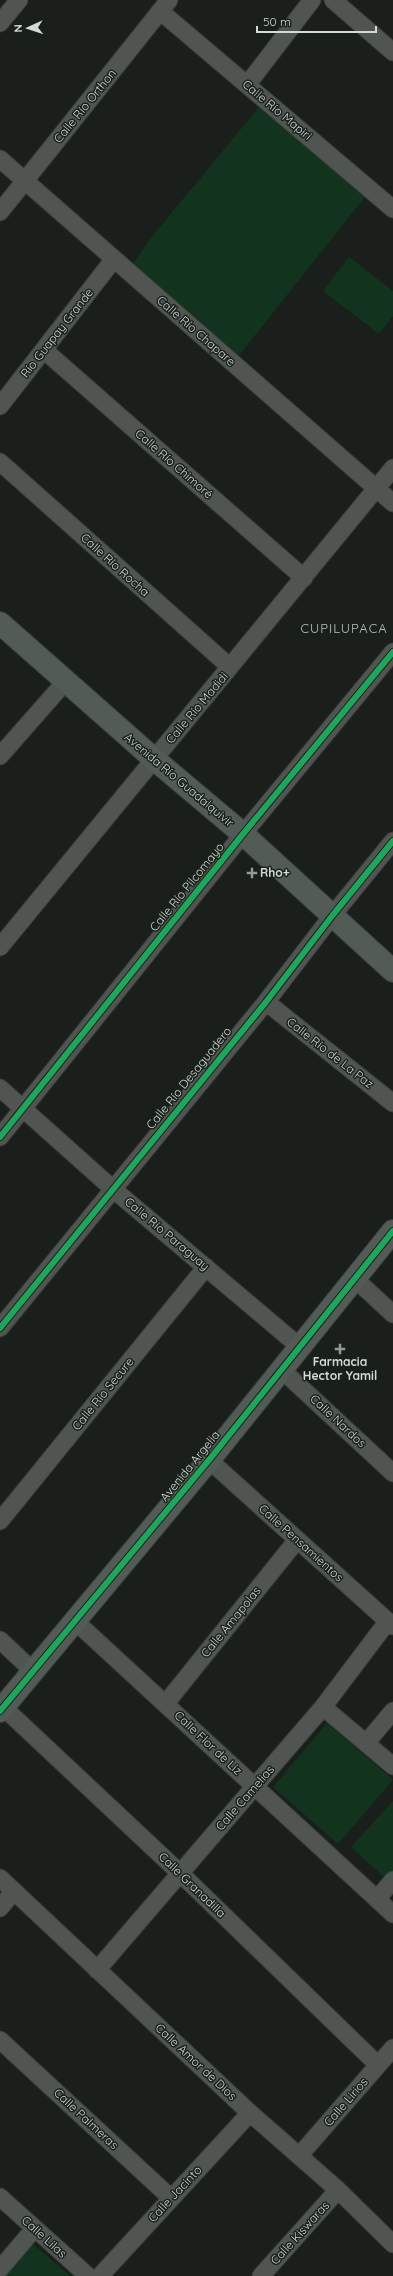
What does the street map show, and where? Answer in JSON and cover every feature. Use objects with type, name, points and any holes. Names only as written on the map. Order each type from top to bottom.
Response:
[{"type":"street","points":[[0,24],[19,0]]},
{"type":"street","points":[[247,85],[312,0]]},
{"type":"street","points":[[333,0],[393,52]]},
{"type":"street","name":"Calle Río Mapiri","points":[[165,6],[247,85],[393,209]]},
{"type":"street","name":"Calle Río Orthon","points":[[0,212],[165,6]]},
{"type":"street","name":"Calle Río Chapare","points":[[0,159],[393,503]]},
{"type":"street","name":"Río Guapay Grande","points":[[0,406],[114,259]]},
{"type":"street","name":"Calle Río Chimoré","points":[[44,350],[304,578]]},
{"type":"street","name":"Calle Río Rocha","points":[[0,462],[230,667]]},
{"type":"street","name":"Calle Río Madidi","points":[[0,947],[393,468]]},
{"type":"street","name":"Avenida Río Guadalquivir","points":[[0,623],[65,682],[243,834],[393,971]]},
{"type":"street","name":"Calle Río Pilcomayo","points":[[0,1137],[243,834],[393,652]]},
{"type":"street","points":[[0,756],[65,682]]},
{"type":"street","name":"Calle Río Desaguadero","points":[[0,1328],[266,1002],[332,916],[393,841]]},
{"type":"street","name":"Calle Río de La Paz","points":[[266,1002],[393,1103]]},
{"type":"street","name":"Calle Río Paraguay","points":[[0,1088],[113,1189],[300,1347]]},
{"type":"street","name":"Avenida Argelia","points":[[2,1709],[32,1670],[76,1621],[209,1460],[393,1231]]},
{"type":"street","name":"Calle Río Secure","points":[[0,1521],[206,1267]]},
{"type":"street","points":[[355,1279],[393,1314]]},
{"type":"street","name":"Calle Nardos","points":[[282,1370],[393,1473]]},
{"type":"street","name":"Calle Pensamientos","points":[[209,1460],[391,1623]]},
{"type":"street","name":"Calle Amapolas","points":[[166,1703],[297,1540]]},
{"type":"street","name":"Calle Flor de Liz","points":[[76,1621],[393,1914]]},
{"type":"street","name":"Calle Camelias","points":[[97,1970],[323,1707],[391,1623]]},
{"type":"street","points":[[0,1640],[32,1670]]},
{"type":"street","points":[[323,1707],[367,1742],[393,1766]]},
{"type":"street","name":"Calle Granadilla","points":[[2,1709],[180,1873],[378,2065]]},
{"type":"street","points":[[367,1742],[393,1711]]},
{"type":"street","name":"Calle Amor de Dios","points":[[0,1878],[250,2113],[390,2237]]},
{"type":"street","points":[[377,1899],[393,1880]]},
{"type":"street","points":[[0,1908],[14,1891]]},
{"type":"street","name":"Calle Palmeras","points":[[0,2040],[171,2198]]},
{"type":"street","name":"Calle Lirios","points":[[299,2156],[393,2048]]},
{"type":"street","name":"Calle Jacinto","points":[[100,2276],[250,2113]]},
{"type":"street","name":"Calle Kiswaras","points":[[261,2276],[338,2190]]},
{"type":"street","name":"Calle Lilas","points":[[0,2197],[88,2276]]},
{"type":"street","points":[[0,2269],[34,2229]]},
{"type":"green space","points":[[260,106],[348,178],[365,197],[237,358],[131,266],[154,234]]},
{"type":"green space","points":[[349,257],[393,291],[393,316],[379,334],[323,291]]},
{"type":"green space","points":[[327,1723],[393,1780],[338,1844],[273,1787]]},
{"type":"green space","points":[[393,1801],[393,1871],[386,1879],[351,1847]]},
{"type":"green space","points":[[33,2244],[70,2276],[5,2276]]},
{"type":"cycle path","points":[[0,1137],[243,834],[393,652]]},
{"type":"cycle path","points":[[0,1328],[266,1002],[332,916],[393,841]]},
{"type":"cycle path","points":[[0,1711],[209,1460],[393,1231]]},
{"type":"place","name":"Rho+","points":[[252,873]]},
{"type":"place","name":"Farmacia Hector Yamil","points":[[340,1349]]},
{"type":"district","name":"CUPILUPACA","points":[[344,628]]}]
